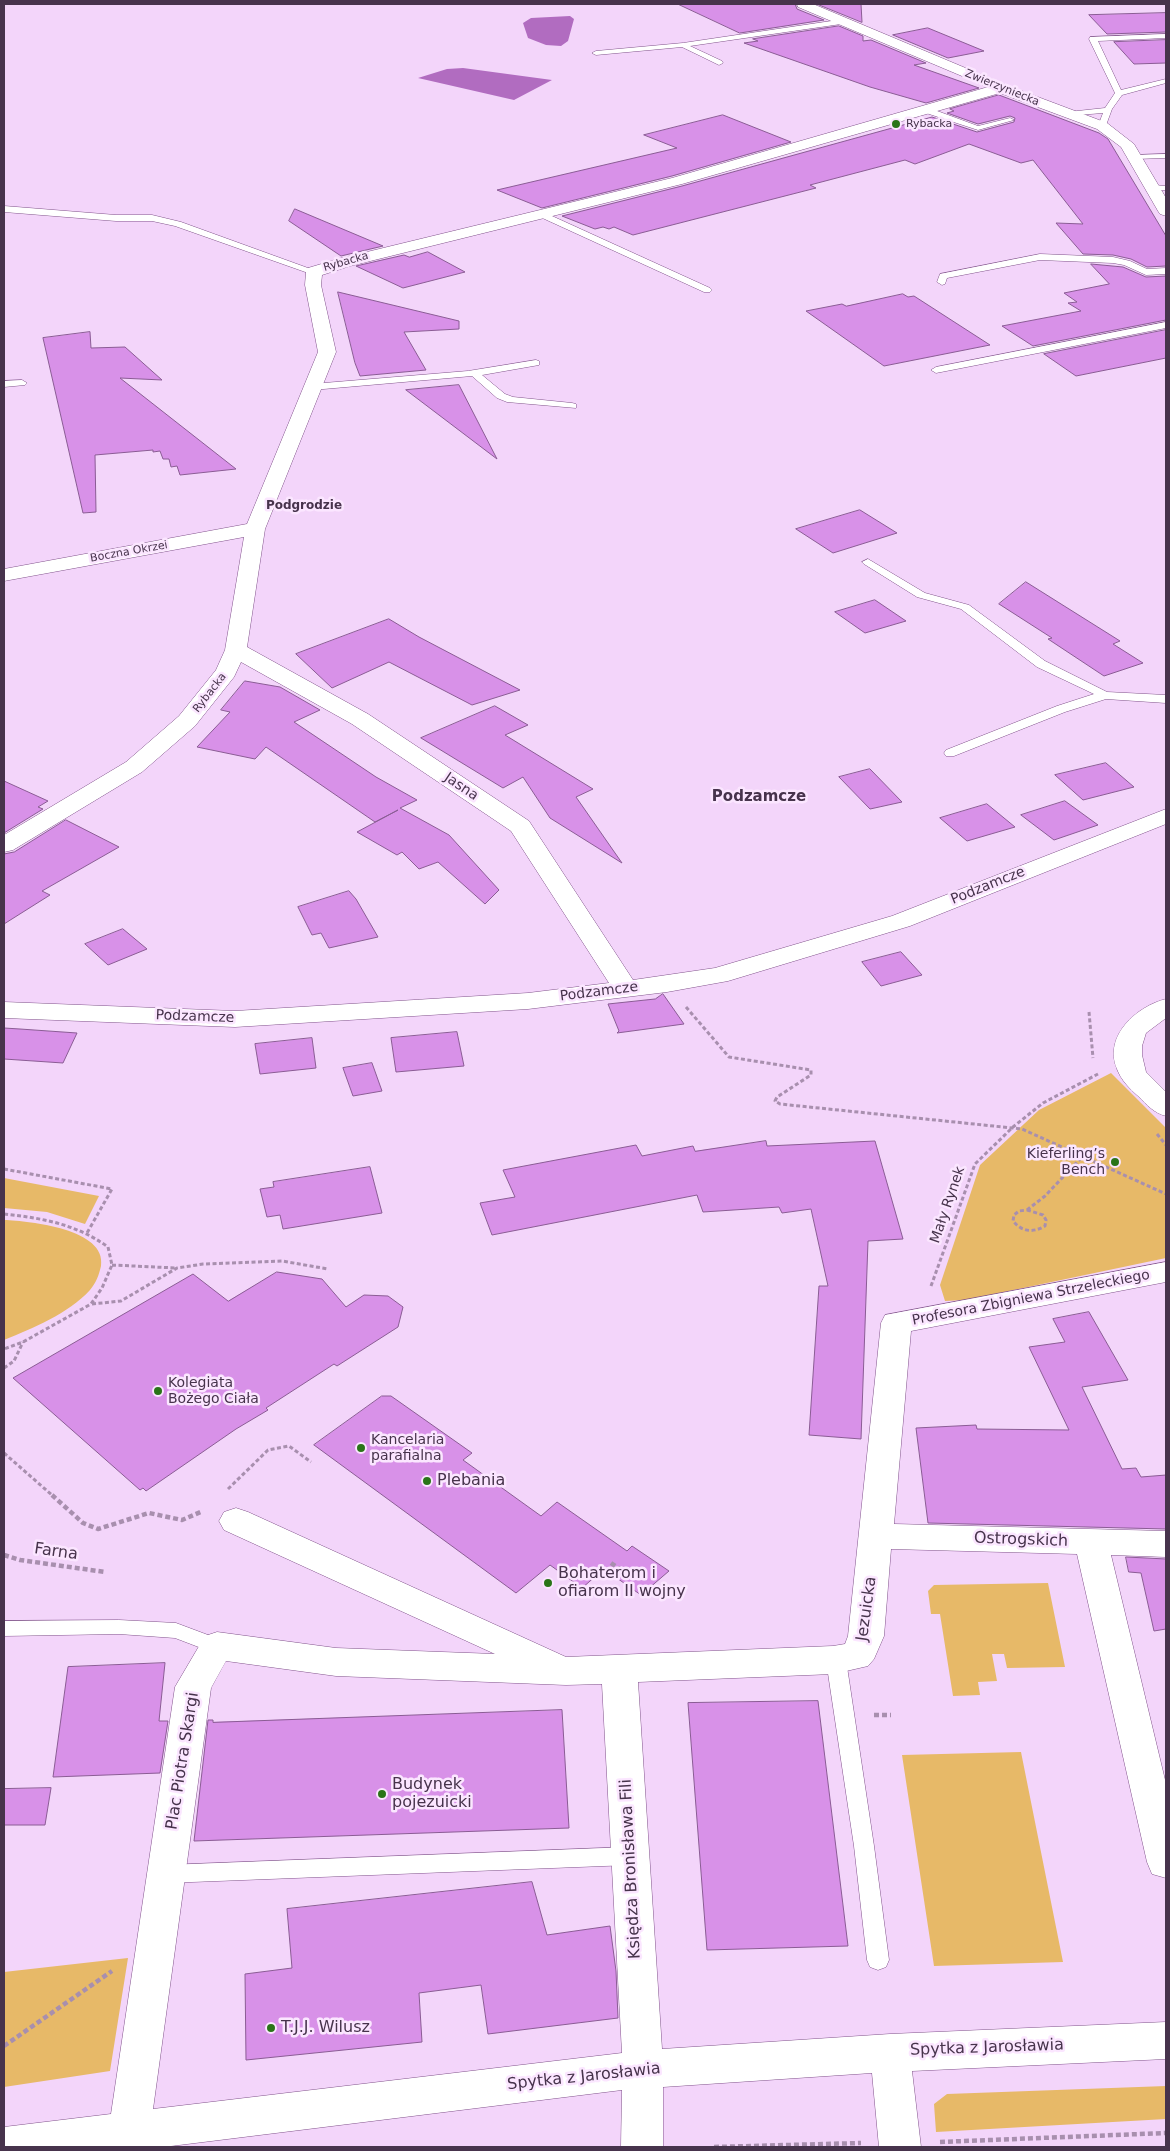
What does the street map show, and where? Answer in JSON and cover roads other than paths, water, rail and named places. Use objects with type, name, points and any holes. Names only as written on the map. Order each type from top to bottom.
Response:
[{"type":"street","name":"Zwierzyniecka","points":[[804,4],[1002,88],[1102,126],[1127,144],[1134,157],[1159,188],[1166,211]]},
{"type":"street","name":"Rybacka","points":[[4,845],[134,767],[187,721],[226,672],[236,650],[255,529],[326,352],[313,285],[314,272],[344,262],[677,181],[1002,88]]},
{"type":"street","name":"Boczna Okrzei","points":[[4,575],[255,529]]},
{"type":"street","name":"Jasna","points":[[236,650],[360,719],[520,826],[625,988]]},
{"type":"street","name":"Podzamcze","points":[[4,1010],[235,1019],[528,1001],[719,975],[902,921],[1166,816]]},
{"type":"street","points":[[1166,1007],[1150,1016],[1136,1028],[1127,1044],[1128,1065],[1135,1077],[1166,1107]]},
{"type":"street","name":"Profesora Zbigniewa Strzeleckiego","points":[[896,1323],[1166,1272]]},
{"type":"street","name":"Jezuicka","points":[[619,1668],[836,1660],[855,1656],[862,1649],[866,1636],[896,1323]]},
{"type":"street","points":[[221,1508],[566,1671]]},
{"type":"street","name":"Ostrogskich","points":[[876,1536],[1166,1544]]},
{"type":"street","points":[[1091,1542],[1166,1862]]},
{"type":"street","points":[[217,1646],[336,1662],[566,1671],[619,1668]]},
{"type":"street","name":"Plac Piotra Skargi","points":[[129,2132],[193,1687],[217,1646]]},
{"type":"street","name":"Księdza Bronisława Fili","points":[[619,1668],[643,2069],[642,2147]]},
{"type":"street","name":"Spytka z Jarosławia","points":[[4,2147],[643,2069],[890,2052],[1166,2041]]},
{"type":"street","points":[[890,2052],[902,2144]]},
{"type":"lane","points":[[596,54],[683,45],[701,40],[748,36],[845,21]]},
{"type":"lane","points":[[1118,93],[1093,39],[1166,36]]},
{"type":"lane","points":[[683,45],[719,63]]},
{"type":"lane","points":[[1102,126],[1107,110],[1118,93],[1166,81]]},
{"type":"lane","points":[[926,110],[978,128],[1010,120]]},
{"type":"lane","points":[[1068,114],[1107,110]]},
{"type":"lane","points":[[1134,157],[1166,156]]},
{"type":"lane","points":[[4,209],[116,218],[152,218],[178,224],[314,272]]},
{"type":"lane","points":[[541,214],[707,290]]},
{"type":"lane","points":[[942,282],[943,276],[1040,257],[1113,260],[1126,263],[1146,272],[1166,271]]},
{"type":"lane","points":[[936,370],[1166,325]]},
{"type":"lane","points":[[1100,345],[1166,333]]},
{"type":"lane","points":[[312,387],[474,374],[536,363]]},
{"type":"lane","points":[[474,374],[501,396],[511,400],[572,406]]},
{"type":"lane","points":[[4,384],[22,383]]},
{"type":"lane","points":[[868,562],[921,595],[965,607],[1041,664],[1105,696]]},
{"type":"lane","points":[[950,753],[1061,709],[1105,696],[1166,699]]},
{"type":"lane","points":[[4,1629],[119,1627],[176,1631],[217,1646]]},
{"type":"lane","points":[[836,1660],[863,1836],[878,1960]]},
{"type":"lane","points":[[166,1874],[630,1856]]},
{"type":"place","name":"Rybacka","points":[[896,124]]},
{"type":"place","name":"Kieferling’s Bench","points":[[1115,1162]]},
{"type":"place","name":"Kolegiata Bożego Ciała","points":[[158,1391]]},
{"type":"place","name":"Kancelaria parafialna","points":[[361,1448]]},
{"type":"place","name":"Plebania","points":[[427,1481]]},
{"type":"place","name":"Bohaterom i ofiarom II wojny","points":[[548,1583]]},
{"type":"place","name":"Budynek pojezuicki","points":[[382,1794]]},
{"type":"place","name":"T.J.J. Wilusz","points":[[271,2028]]},
{"type":"district","name":"Podgrodzie","points":[[304,506]]},
{"type":"district","name":"Podzamcze","points":[[759,797]]}]
